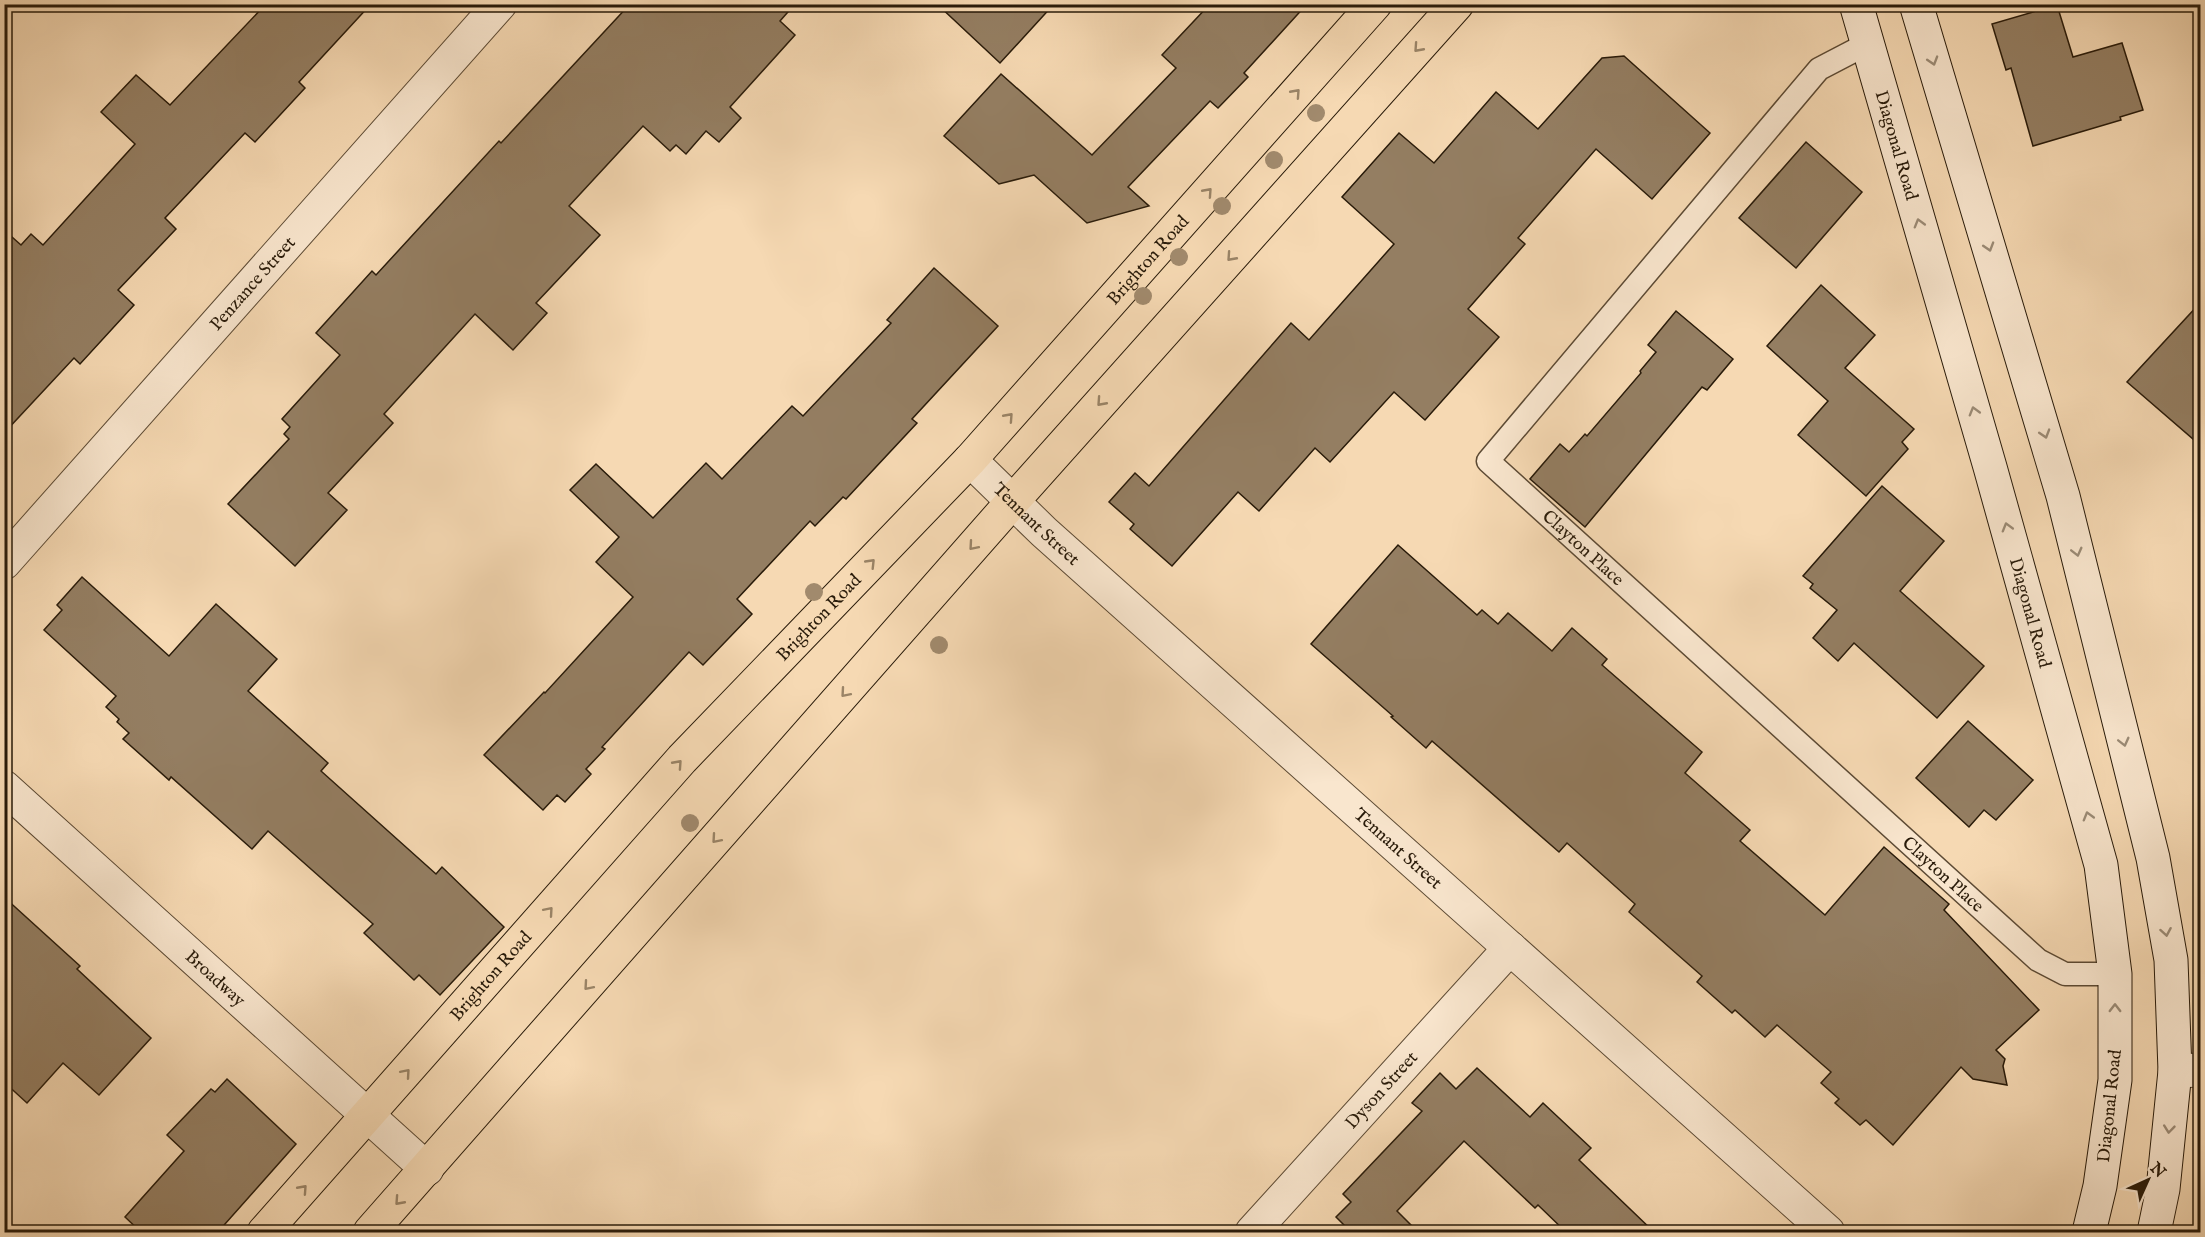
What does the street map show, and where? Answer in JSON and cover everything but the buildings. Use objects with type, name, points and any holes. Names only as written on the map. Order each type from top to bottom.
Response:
[{"type":"main road","name":"Brighton Road","points":[[264,1233],[682,759],[970,460],[1375,4]]},
{"type":"main road","points":[[370,1233],[1012,502],[1457,4]]},
{"type":"street","name":"Penzance Street","points":[[4,563],[500,4]]},
{"type":"street","name":"Diagonal Road","points":[[1856,4],[1997,490],[2102,865],[2115,974],[2115,1080],[2100,1186],[2089,1233]]},
{"type":"street","points":[[1916,4],[2063,496],[2153,858],[2188,1071],[2154,1233]]},
{"type":"street","name":"Tennant Street","points":[[970,460],[1012,502],[1828,1233]]},
{"type":"street","name":"Broadway","points":[[4,786],[427,1169]]},
{"type":"street","name":"Dyson Street","points":[[1252,1233],[1510,948]]},
{"type":"lane","name":"Clayton Place","points":[[1867,44],[1819,69],[1488,461],[2038,960],[2065,974],[2115,974]]}]
